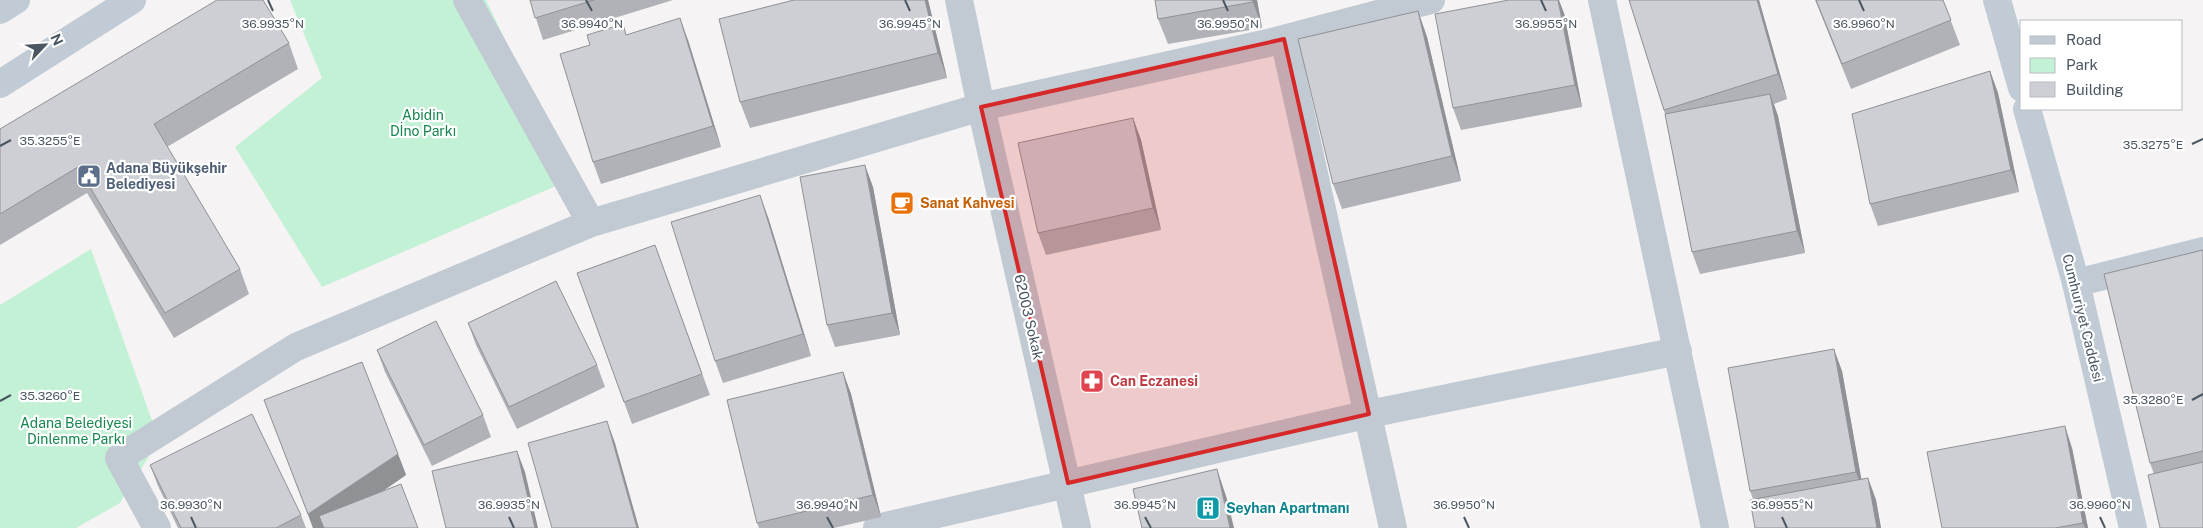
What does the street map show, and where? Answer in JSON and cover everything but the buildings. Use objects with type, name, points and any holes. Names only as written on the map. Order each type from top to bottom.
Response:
[{"type":"main road","points":[[0,10],[16,0]]},
{"type":"main road","points":[[0,84],[132,0]]},
{"type":"main road","points":[[1997,0],[2020,81]]},
{"type":"main road","name":"Cumhuriyet Caddesi","points":[[2028,110],[2076,283],[2133,528]]},
{"type":"street","points":[[467,0],[591,223]]},
{"type":"street","name":"62003 Sokak","points":[[959,0],[981,107],[1077,528]]},
{"type":"street","points":[[157,528],[119,458],[296,347],[591,223],[981,107],[1284,39],[1431,0]]},
{"type":"street","points":[[1602,0],[1715,528]]},
{"type":"street","points":[[1284,39],[1394,528]]},
{"type":"street","points":[[2076,283],[2203,251]]},
{"type":"street","points":[[877,528],[1369,414],[1678,351]]},
{"type":"highlighted area","points":[[1284,39],[1369,414],[1068,483],[981,107]]},
{"type":"green space","name":"Abidin Dİno Parkı","points":[[290,0],[486,0],[572,179],[322,287],[235,147],[322,78]]},
{"type":"green space","name":"Adana Belediyesi Dinlenme Parkı","points":[[91,249],[159,440],[120,503],[76,528],[0,528],[0,305]]},
{"type":"place","name":"Adana Büyükşehir Belediyesi","points":[[89,176]]},
{"type":"place","name":"Sanat Kahvesi","points":[[902,203]]},
{"type":"place","name":"Can Eczanesi","points":[[1092,381]]},
{"type":"place","name":"Seyhan Apartmanı","points":[[1208,508]]}]
